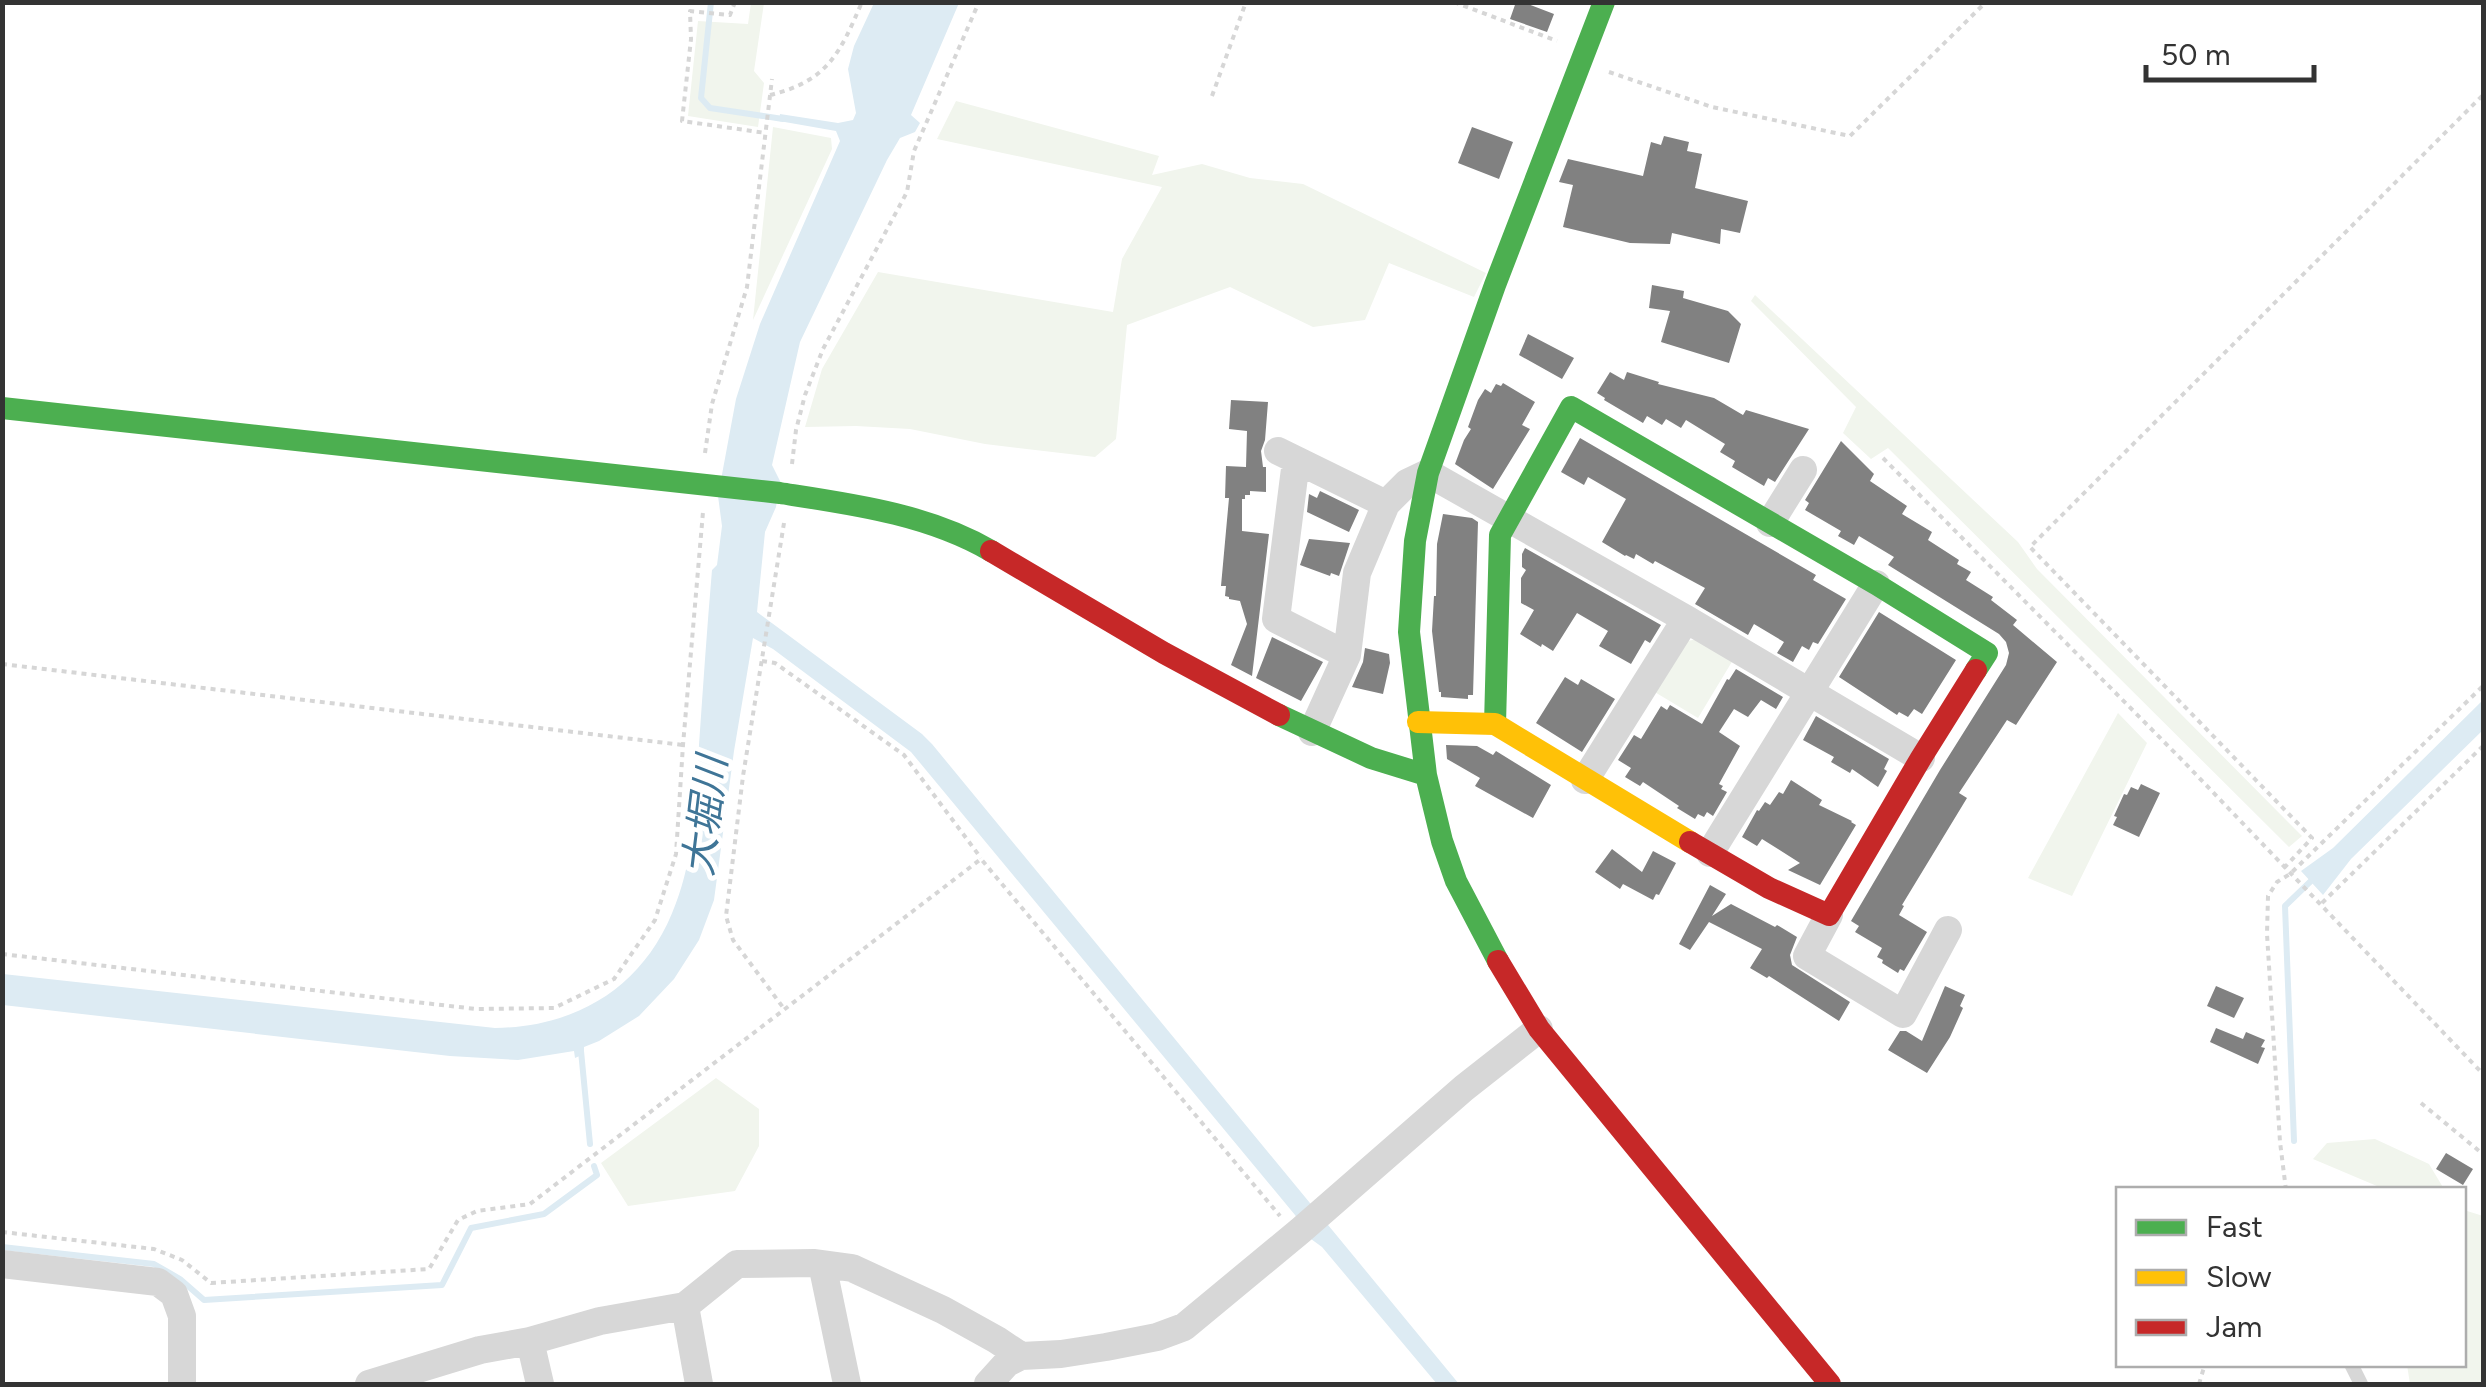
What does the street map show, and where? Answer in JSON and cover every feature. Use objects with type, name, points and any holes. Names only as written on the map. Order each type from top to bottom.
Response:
[{"type":"street","points":[[1604,2],[1495,285],[1428,473],[1416,541],[1409,632],[1426,775],[1456,881],[1503,971],[1539,1028],[1830,1384]]},
{"type":"street","points":[[1495,724],[1500,535],[1571,407],[1988,653],[1920,758],[1807,956],[1903,1014],[1948,930]]},
{"type":"street","points":[[2,408],[785,493],[928,522],[967,537],[1213,683],[1396,769],[1426,775]]},
{"type":"street","points":[[1347,655],[1276,619],[1287,456],[1386,504]]},
{"type":"street","points":[[1770,523],[1803,470]]},
{"type":"street","points":[[1312,732],[1347,655],[1356,572],[1386,504],[1407,483],[1428,473]]},
{"type":"street","points":[[1428,473],[1920,758]]},
{"type":"street","points":[[1710,853],[1876,584]]},
{"type":"street","points":[[1585,780],[1686,619]]},
{"type":"street","points":[[1418,722],[1495,724],[1769,888],[1830,915]]},
{"type":"street","points":[[988,1384],[1021,1356],[1106,1347],[1158,1337],[1184,1327],[1539,1028]]},
{"type":"street","points":[[2,1264],[158,1282],[174,1294],[182,1316],[182,1384]]},
{"type":"street","points":[[384,1383],[480,1350],[685,1306],[737,1264],[852,1268],[942,1310],[1021,1356]]},
{"type":"street","points":[[822,1264],[847,1384]]},
{"type":"street","points":[[685,1306],[699,1384]]},
{"type":"street","points":[[530,1342],[540,1384]]},
{"type":"path","points":[[735,2],[730,15],[690,10],[691,39],[682,121],[766,133]]},
{"type":"path","points":[[770,94],[794,89],[821,72],[842,46],[862,2]]},
{"type":"path","points":[[785,1010],[734,940],[726,916],[743,776],[796,430],[805,395],[824,350],[907,192],[914,150],[980,2]]},
{"type":"path","points":[[1212,96],[1246,2]]},
{"type":"path","points":[[1454,2],[1712,108],[1850,136],[1986,2]]},
{"type":"path","points":[[2,954],[476,1009],[554,1008],[614,979],[655,920],[676,854],[683,745],[710,484],[704,445],[712,404],[748,288],[772,79]]},
{"type":"path","points":[[2284,868],[2312,838],[2030,547],[2484,94]]},
{"type":"path","points":[[1883,458],[2184,762],[2484,1074]]},
{"type":"path","points":[[762,658],[904,755],[981,859],[1298,1233]]},
{"type":"path","points":[[2,664],[683,745]]},
{"type":"path","points":[[2286,1187],[2268,896],[2277,882],[2292,876],[2484,685]]},
{"type":"path","points":[[2321,904],[2484,745]]},
{"type":"path","points":[[2,1232],[154,1249],[182,1260],[211,1283],[429,1269],[458,1220],[477,1212],[530,1204],[981,859]]},
{"type":"path","points":[[2422,1103],[2484,1155]]},
{"type":"shaded area","points":[[751,3],[764,3],[754,71],[764,83],[758,127],[688,116],[698,21],[748,24]]},
{"type":"shaded area","points":[[956,101],[1159,156],[1152,175],[1202,164],[1250,178],[1303,184],[1486,273],[1474,297],[1389,263],[1365,320],[1313,327],[1230,287],[1127,325],[1116,439],[1095,457],[985,444],[910,429],[805,427],[822,369],[878,272],[1113,312],[1122,259],[1162,187],[937,139]]},
{"type":"shaded area","points":[[773,127],[831,138],[832,149],[753,320]]},
{"type":"shaded area","points":[[1755,295],[2018,542],[2037,569],[2302,836],[2289,847],[1888,448],[1871,459],[1843,433],[1856,407],[1751,301]]},
{"type":"shaded area","points":[[1698,639],[1733,660],[1698,718],[1653,691],[1682,642]]},
{"type":"shaded area","points":[[2118,713],[2147,743],[2072,896],[2028,878]]},
{"type":"shaded area","points":[[716,1078],[759,1109],[759,1146],[735,1191],[628,1206],[601,1163]]},
{"type":"shaded area","points":[[2375,1139],[2429,1164],[2443,1187],[2379,1187],[2313,1159],[2327,1143]]},
{"type":"shaded area","points":[[2466,1211],[2483,1216],[2483,1384],[2410,1384],[2407,1367],[2466,1367]]},
{"type":"water","name":"大堀川","points":[[874,3],[959,3],[911,115],[920,123],[915,132],[900,138],[887,160],[800,342],[772,465],[780,481],[776,507],[765,532],[757,612],[932,744],[1459,1384],[1437,1384],[1322,1247],[1311,1239],[911,752],[753,638],[714,900],[699,940],[674,979],[639,1016],[584,1047],[584,1054],[575,1058],[574,1051],[518,1060],[450,1056],[3,1005],[3,974],[495,1028],[526,1026],[582,1009],[606,996],[647,957],[676,903],[691,845],[712,570],[717,565],[722,526],[718,496],[736,399],[760,324],[840,141],[836,131],[779,121],[780,114],[838,123],[853,120],[856,113],[848,69]]},
{"type":"water","points":[[2483,700],[2483,730],[2351,859],[2323,895],[2301,871],[2333,848]]},
{"type":"building","points":[[1516,2],[1554,14],[1547,32],[1510,19]]},
{"type":"building","points":[[1472,127],[1513,142],[1499,179],[1458,163]]},
{"type":"building","points":[[1664,136],[1689,142],[1687,151],[1702,154],[1695,188],[1748,201],[1740,233],[1721,229],[1720,244],[1672,233],[1670,244],[1630,243],[1563,227],[1573,185],[1559,182],[1568,159],[1643,176],[1651,142],[1661,145]]},
{"type":"building","points":[[1652,285],[1684,291],[1683,298],[1728,311],[1741,324],[1729,363],[1661,342],[1670,311],[1649,308]]},
{"type":"building","points":[[1528,334],[1574,358],[1562,379],[1519,355]]},
{"type":"building","points":[[1610,372],[1624,380],[1627,372],[1714,398],[1743,415],[1746,410],[1809,429],[1775,482],[1768,478],[1764,486],[1732,467],[1735,461],[1720,452],[1725,444],[1686,420],[1681,428],[1666,419],[1662,425],[1647,416],[1643,423],[1604,400],[1597,393]]},
{"type":"building","points":[[1503,383],[1535,402],[1522,425],[1530,429],[1493,489],[1455,464],[1471,429],[1468,427],[1478,400],[1485,389],[1491,393],[1496,384]]},
{"type":"building","points":[[1231,400],[1268,402],[1261,451],[1266,467],[1266,492],[1250,491],[1242,499],[1242,531],[1269,534],[1252,676],[1231,665],[1247,624],[1240,601],[1225,596],[1226,586],[1221,586],[1229,498],[1225,498],[1226,466],[1246,467],[1247,431],[1229,429]]},
{"type":"building","points":[[1580,438],[1816,575],[1813,580],[1846,599],[1818,644],[1813,642],[1809,650],[1802,646],[1793,662],[1777,653],[1784,642],[1754,624],[1748,635],[1695,604],[1705,588],[1655,561],[1653,564],[1636,554],[1634,559],[1625,556],[1602,542],[1626,499],[1588,477],[1584,485],[1561,472]]},
{"type":"building","points":[[1841,441],[1874,474],[1870,481],[1907,506],[1902,514],[1932,532],[1928,540],[1971,572],[1966,580],[1993,597],[1991,600],[2017,620],[2013,625],[2057,662],[2016,725],[2007,720],[1959,793],[1967,798],[1902,905],[1899,915],[1927,932],[1904,971],[1900,969],[1898,973],[1882,963],[1877,957],[1882,948],[1855,932],[1859,926],[1851,921],[2006,665],[2009,653],[1999,634],[1888,565],[1894,557],[1859,536],[1854,545],[1838,536],[1841,531],[1805,510],[1809,503],[1805,500]]},
{"type":"building","points":[[1320,491],[1359,510],[1349,532],[1307,512],[1309,494],[1317,498]]},
{"type":"building","points":[[1443,514],[1478,522],[1473,695],[1468,695],[1468,699],[1441,697],[1439,692],[1432,631],[1437,544]]},
{"type":"building","points":[[1309,539],[1350,543],[1339,576],[1300,565]]},
{"type":"building","points":[[1525,548],[1661,625],[1650,643],[1645,640],[1631,664],[1599,646],[1608,631],[1577,613],[1553,651],[1520,634],[1534,610],[1521,603]]},
{"type":"building","points":[[1879,612],[1956,660],[1922,714],[1914,709],[1908,717],[1899,712],[1897,715],[1839,677]]},
{"type":"building","points":[[1272,637],[1323,662],[1301,701],[1256,678]]},
{"type":"building","points":[[1365,648],[1389,654],[1383,694],[1352,687]]},
{"type":"building","points":[[1736,669],[1783,697],[1776,709],[1761,700],[1748,717],[1734,709],[1719,732],[1740,746],[1719,784],[1727,792],[1713,816],[1707,812],[1695,819],[1643,782],[1640,786],[1625,777],[1631,768],[1618,760],[1634,735],[1641,739],[1661,706],[1667,710],[1670,705],[1702,724]]},
{"type":"building","points":[[1565,677],[1578,685],[1581,679],[1615,699],[1582,752],[1536,723]]},
{"type":"building","points":[[1816,716],[1889,759],[1878,787],[1852,769],[1850,773],[1831,762],[1834,757],[1803,740]]},
{"type":"building","points":[[1446,745],[1477,746],[1493,755],[1496,751],[1551,785],[1533,818],[1475,786],[1480,778],[1447,759]]},
{"type":"building","points":[[1791,780],[1822,800],[1819,805],[1856,825],[1820,885],[1788,870],[1800,863],[1762,839],[1757,846],[1742,837],[1757,810],[1765,802],[1770,805],[1779,792],[1783,794]]},
{"type":"building","points":[[2141,784],[2160,793],[2139,837],[2113,825],[2124,794],[2131,787],[2138,790]]},
{"type":"building","points":[[1612,849],[1642,872],[1653,851],[1676,863],[1659,895],[1653,900],[1623,884],[1620,889],[1595,872]]},
{"type":"building","points":[[1710,885],[1726,894],[1712,916],[1731,904],[1797,937],[1790,955],[1792,965],[1850,1002],[1839,1021],[1750,968],[1762,949],[1709,922],[1690,950],[1679,944]]},
{"type":"building","points":[[1945,986],[1965,995],[1960,1006],[1963,1008],[1927,1073],[1888,1050],[1900,1031],[1922,1041]]},
{"type":"building","points":[[2216,986],[2244,998],[2234,1018],[2207,1006]]},
{"type":"building","points":[[2216,1028],[2243,1039],[2246,1032],[2265,1040],[2258,1064],[2210,1042]]},
{"type":"building","points":[[2446,1153],[2473,1169],[2463,1185],[2436,1169]]},
{"type":"waterway","points":[[711,2],[701,98],[710,108],[783,119]]},
{"type":"waterway","points":[[2294,1141],[2285,906],[2313,879]]},
{"type":"waterway","points":[[581,1051],[590,1144]]},
{"type":"waterway","points":[[2,1247],[154,1264],[180,1279],[204,1300],[442,1285],[471,1228],[544,1214],[597,1175],[594,1166]]},
{"type":"traffic: fast","points":[[1498,961],[1456,881],[1426,775],[1409,632],[1415,541],[1428,473],[1495,285],[1604,2]]},
{"type":"traffic: fast","points":[[1495,724],[1500,535],[1571,407],[1987,653],[1976,670]]},
{"type":"traffic: fast","points":[[2,408],[780,493],[915,519],[991,551]]},
{"type":"traffic: fast","points":[[1279,715],[1371,758],[1426,775]]},
{"type":"traffic: slow","points":[[1418,722],[1495,724],[1690,842]]},
{"type":"traffic: jam","points":[[991,551],[1164,653],[1279,715]]},
{"type":"traffic: jam","points":[[1690,842],[1769,888],[1829,915],[1976,670]]},
{"type":"traffic: jam","points":[[1498,961],[1539,1029],[1830,1384]]}]
